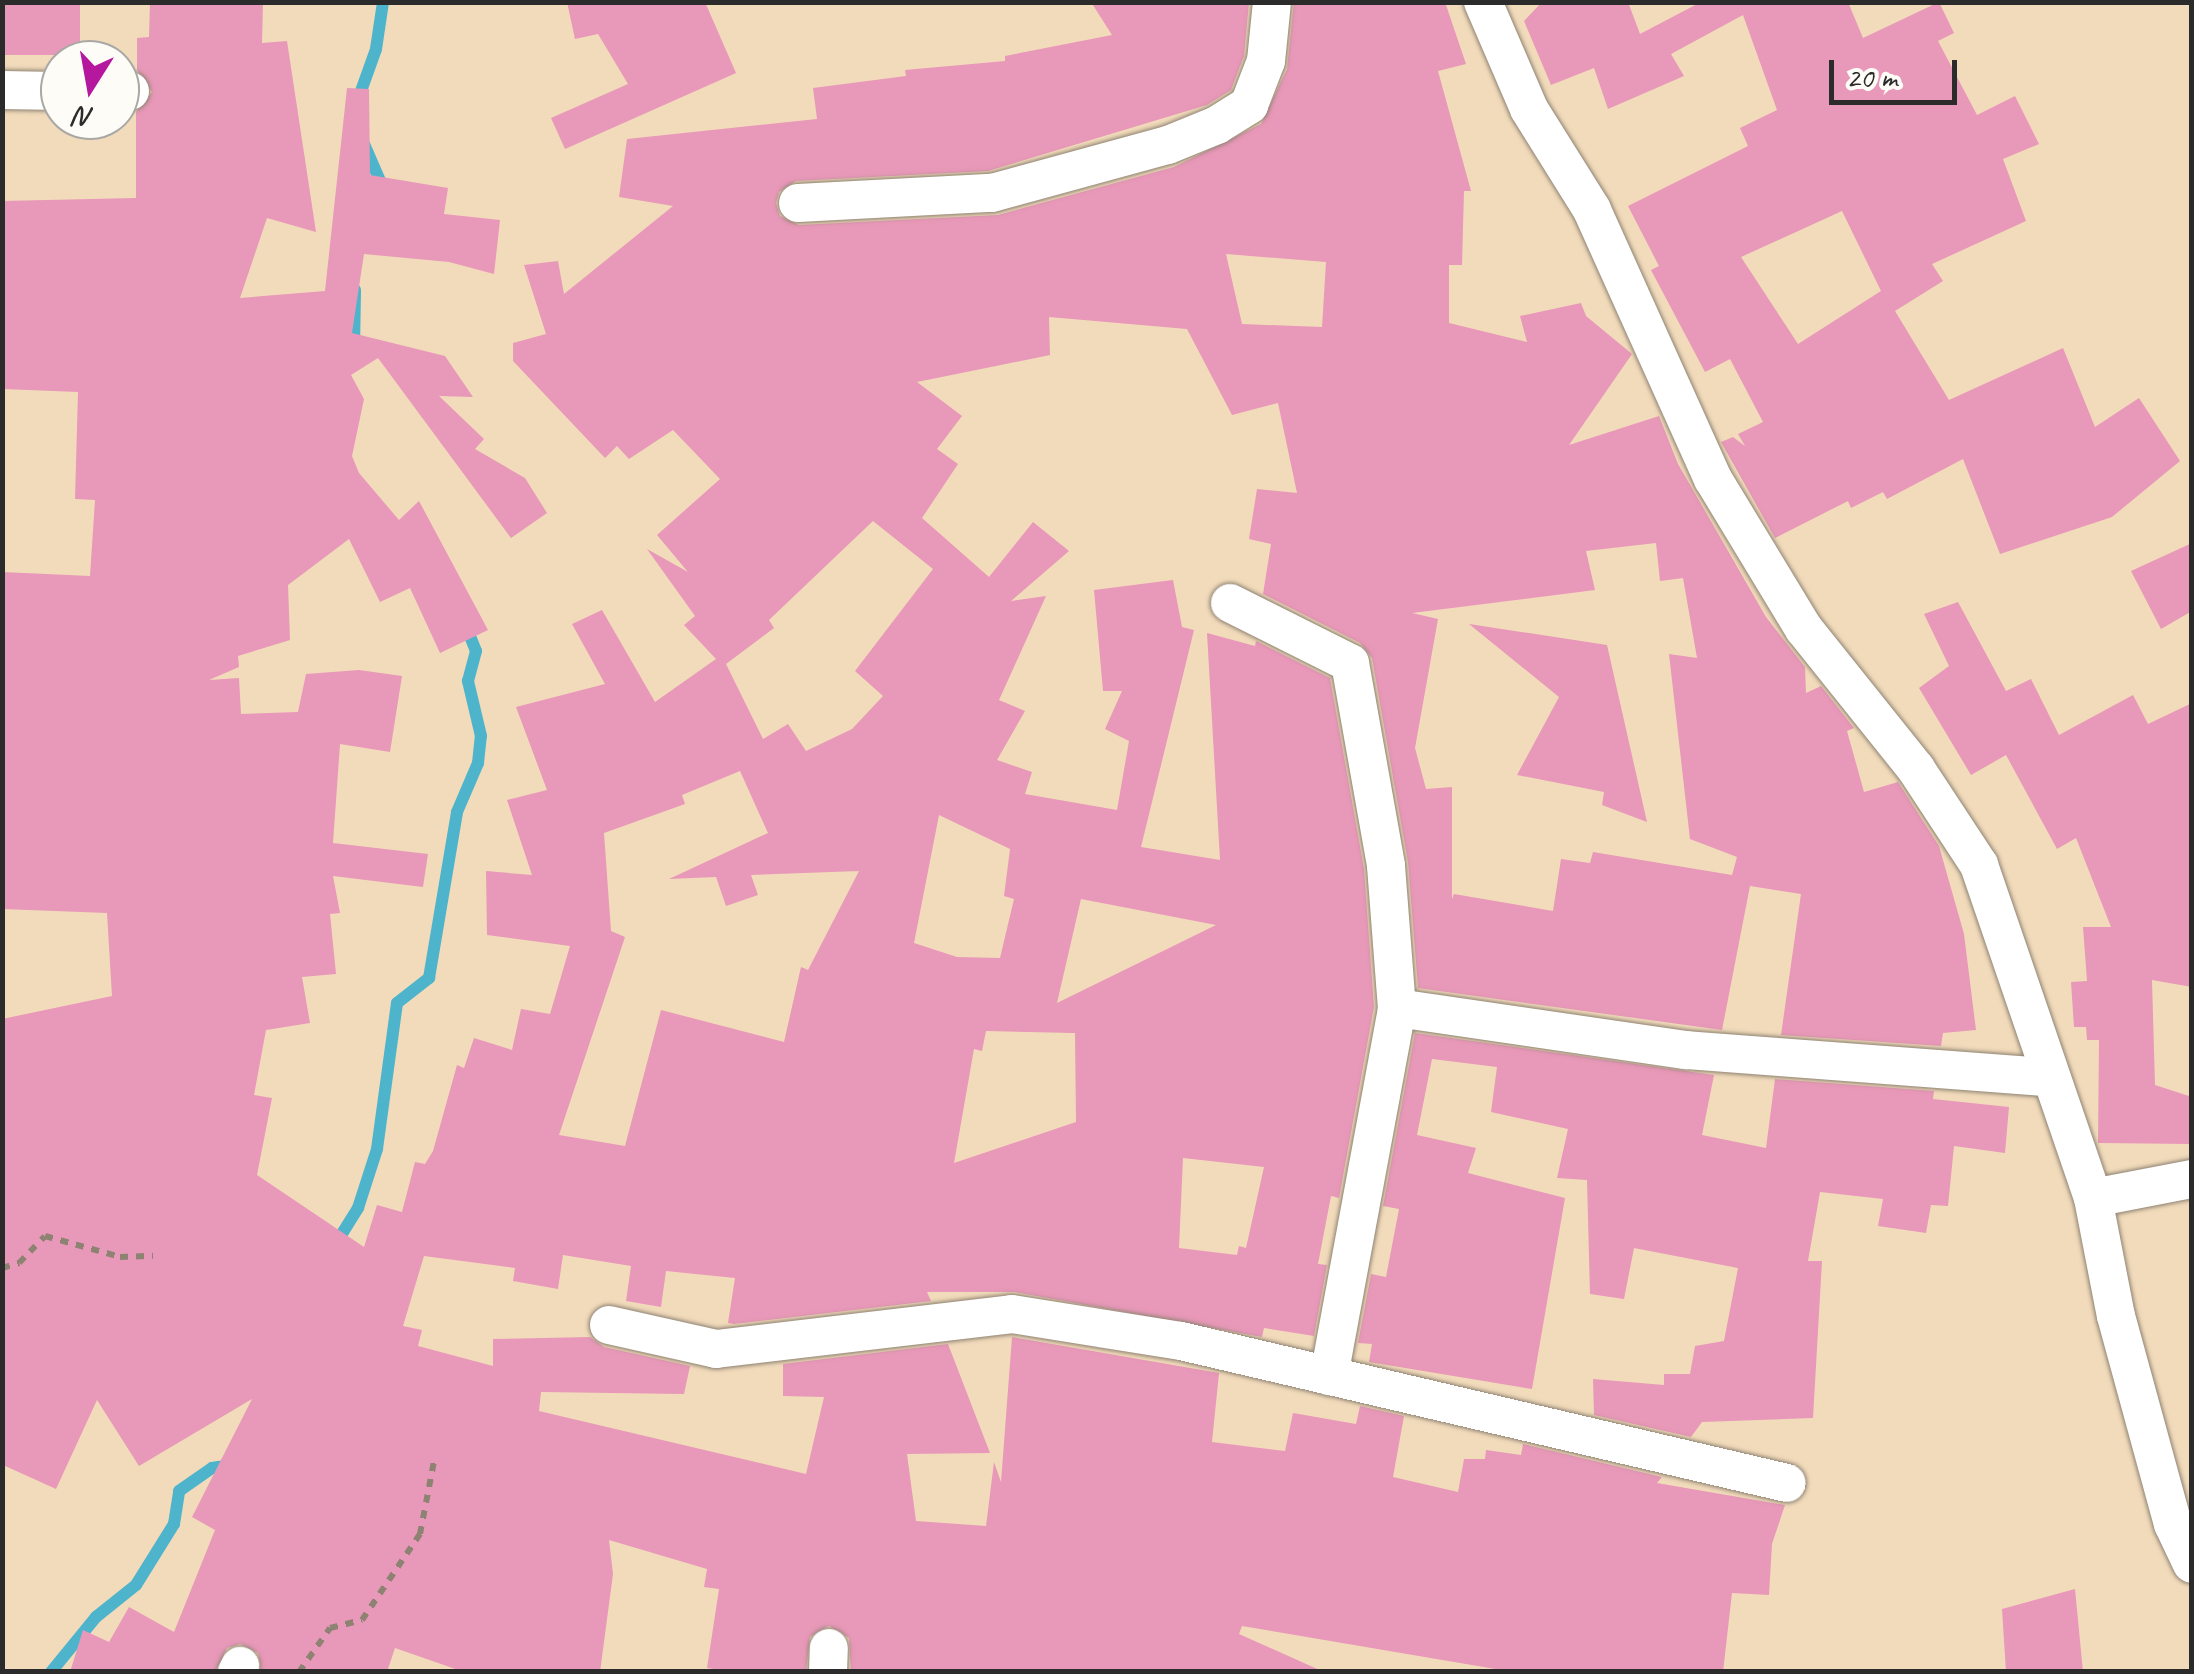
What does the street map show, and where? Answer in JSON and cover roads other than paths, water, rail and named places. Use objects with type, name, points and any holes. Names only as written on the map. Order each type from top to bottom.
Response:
[{"type":"street","points":[[798,204],[992,192],[1217,126],[1249,105],[1266,61],[1272,2]]},
{"type":"street","points":[[1483,2],[1528,109],[1592,210],[1713,478],[1804,628],[1916,769],[1978,865],[2017,962],[2050,1077],[2093,1198],[2116,1316],[2173,1524],[2192,1564]]},
{"type":"street","points":[[2,90],[40,91]]},
{"type":"street","points":[[1230,603],[1350,662],[1386,866],[1397,1008],[1329,1376]]},
{"type":"street","points":[[1397,1008],[1686,1050],[2050,1077]]},
{"type":"street","points":[[2093,1198],[2192,1179]]},
{"type":"street","points":[[609,1325],[716,1349],[819,1342],[1012,1314],[1181,1341],[1787,1483]]},
{"type":"waterway","points":[[356,105],[376,49],[383,2]]},
{"type":"waterway","points":[[364,144],[384,190]]},
{"type":"waterway","points":[[354,349],[355,290]]},
{"type":"waterway","points":[[335,1245],[358,1208],[377,1149],[397,1003],[429,978],[457,812],[478,763],[481,736],[468,681],[476,651],[466,626]]},
{"type":"waterway","points":[[51,1672],[96,1617],[136,1585],[174,1524],[179,1491],[212,1468],[232,1465]]}]
